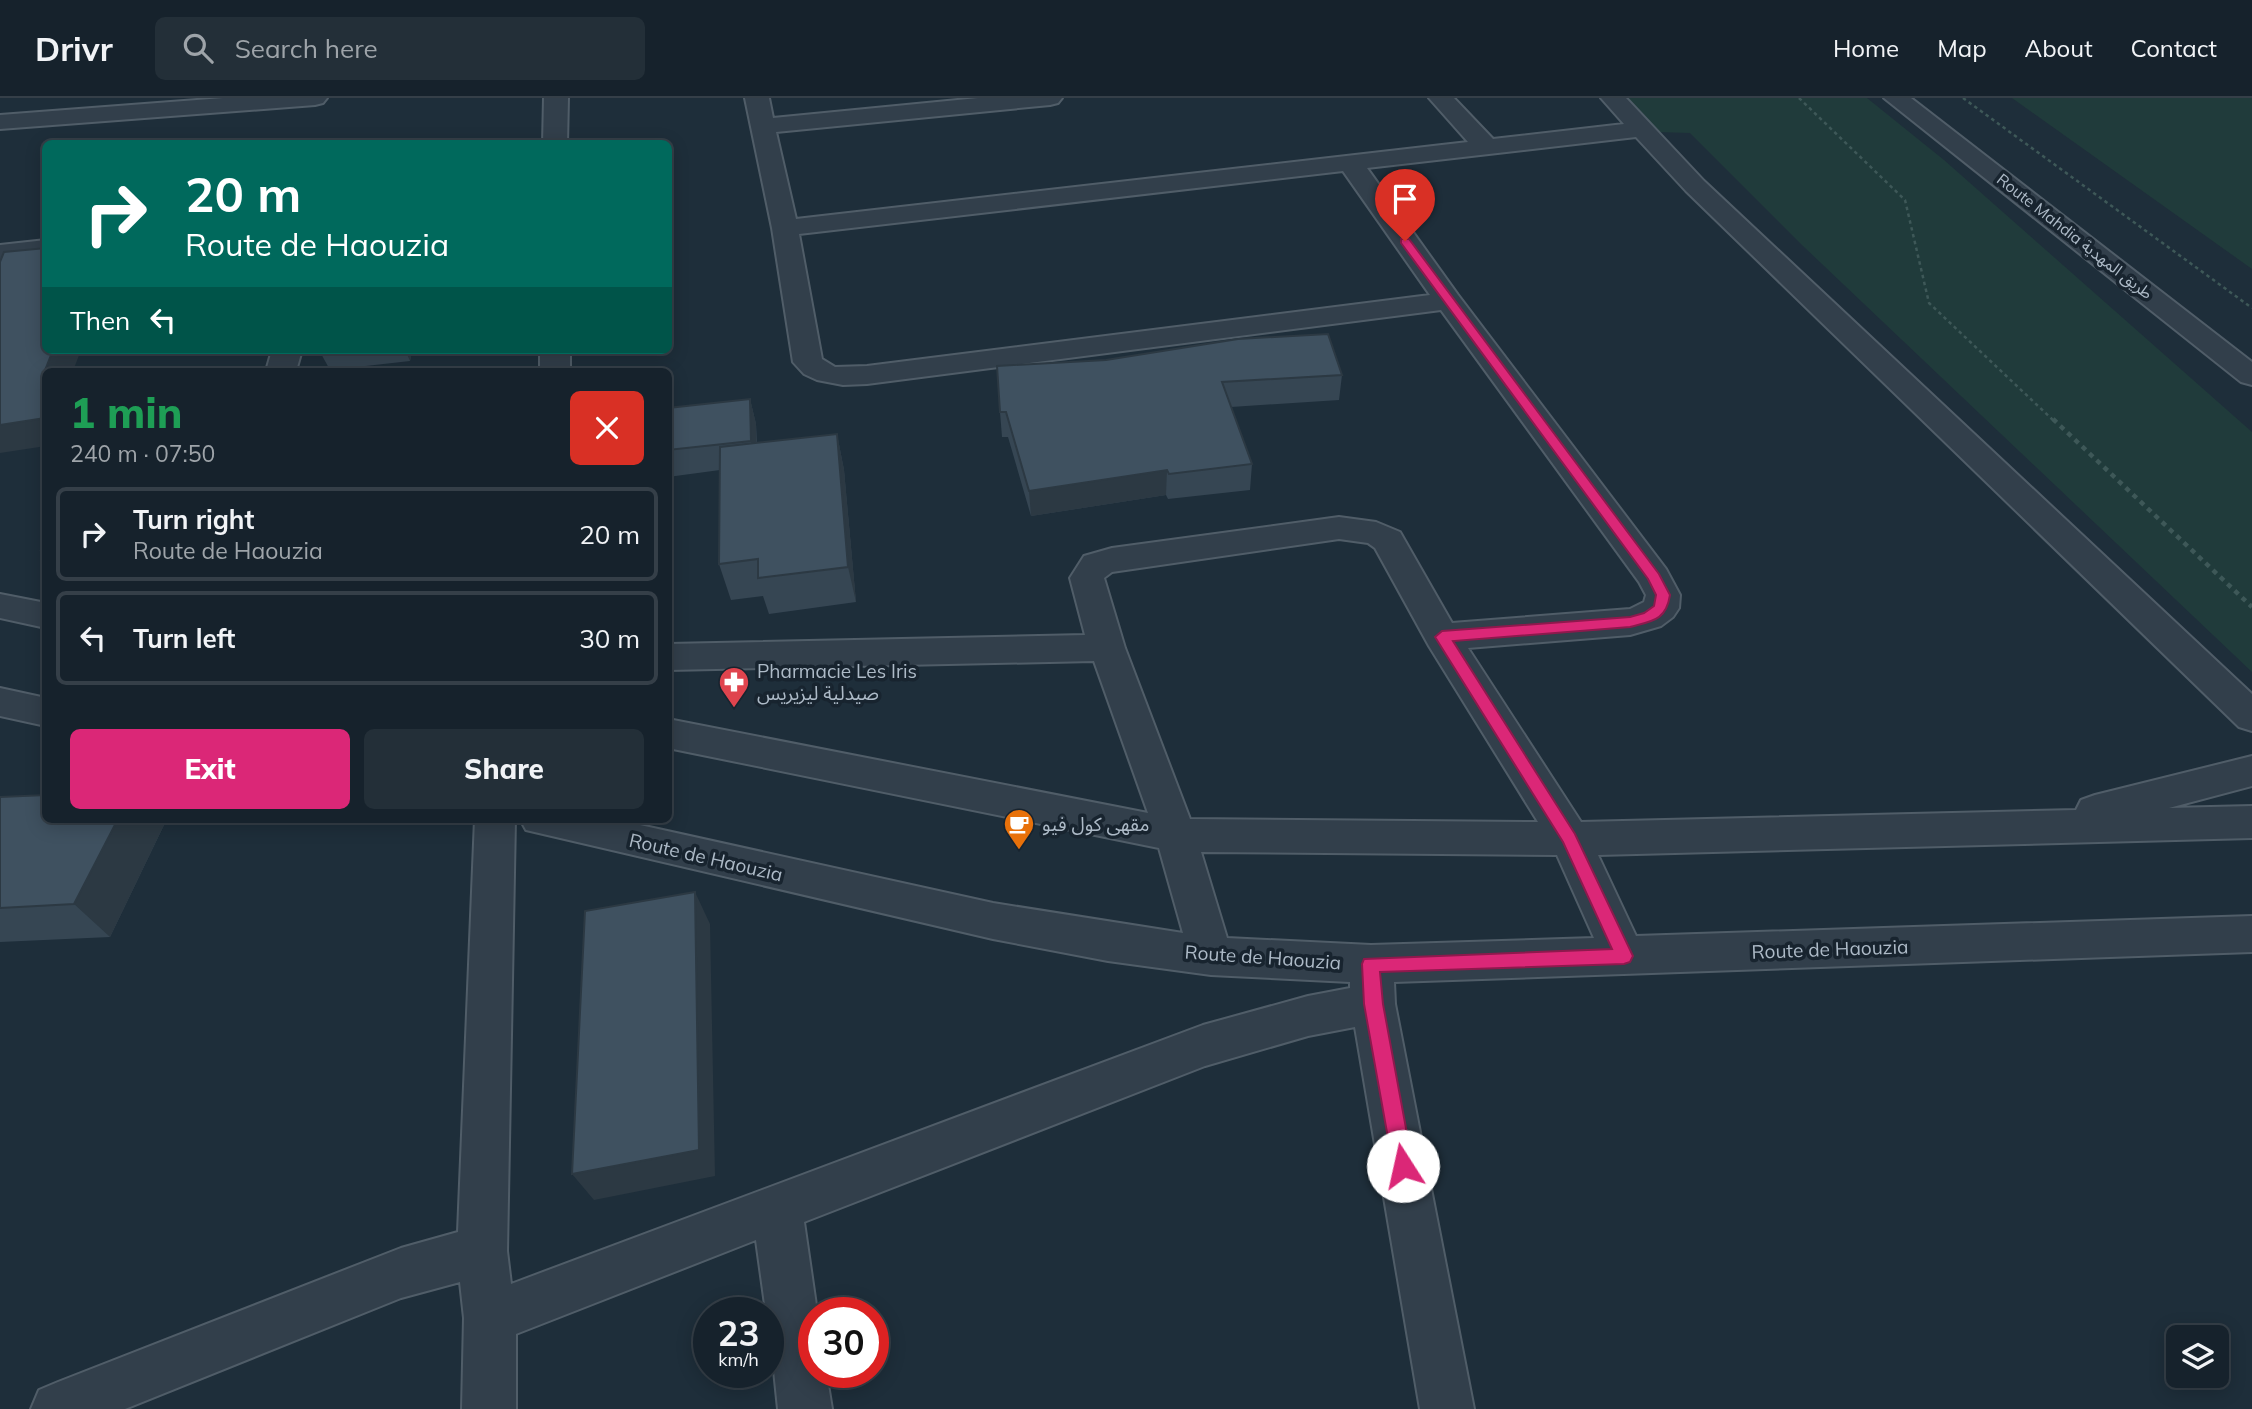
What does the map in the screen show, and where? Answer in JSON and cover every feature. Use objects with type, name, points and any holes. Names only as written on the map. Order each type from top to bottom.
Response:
[{"type":"street","points":[[0,122],[315,98]]},
{"type":"street","points":[[555,140],[556,98]]},
{"type":"street","points":[[757,98],[785,228],[808,362],[816,371],[830,376],[867,375],[1448,301]]},
{"type":"street","points":[[764,126],[1050,98]]},
{"type":"street","points":[[1441,98],[1486,146]]},
{"type":"street","points":[[1613,98],[1695,186],[2252,717]]},
{"type":"street","name":"Route Mahdia طريق المهدية","points":[[1896,98],[2252,376]]},
{"type":"street","points":[[785,228],[1640,129]]},
{"type":"street","points":[[1349,161],[1448,301],[1654,577],[1663,595],[1661,608],[1649,617],[1630,622],[1442,637]]},
{"type":"street","points":[[0,253],[42,248]]},
{"type":"street","points":[[1211,956],[1176,835],[1107,648],[1087,578],[1096,564],[1339,528],[1376,533],[1388,540],[1442,637],[1570,839],[1624,956]]},
{"type":"street","points":[[0,606],[42,615]]},
{"type":"street","points":[[672,657],[1107,648]]},
{"type":"street","points":[[0,702],[42,711]]},
{"type":"street","points":[[672,734],[1176,835],[1570,839],[2252,822]]},
{"type":"street","points":[[2030,828],[2252,771]]},
{"type":"street","points":[[489,1409],[489,1318],[482,1251],[495,823]]},
{"type":"street","name":"Route de Haouzia","points":[[558,823],[993,921],[1372,984],[1624,956],[2247,941]]},
{"type":"street","points":[[489,1318],[1203,1046],[1308,1016],[1372,984],[1447,1409]]},
{"type":"street","points":[[777,1209],[805,1409]]},
{"type":"street","points":[[83,1404],[401,1273],[482,1251]]},
{"type":"path","points":[[1799,98],[1905,200],[1929,303],[2252,607]]},
{"type":"path","points":[[1964,98],[2252,308]]},
{"type":"green space","points":[[1628,98],[1867,98],[1944,160],[2252,432],[2252,672],[1803,246],[1690,133],[1657,132]]},
{"type":"green space","points":[[2012,98],[2252,98],[2252,269]]},
{"type":"building","points":[[42,248],[42,354],[51,354],[46,368],[42,368],[42,418],[0,425],[0,262],[4,252]]},
{"type":"building","points":[[1328,334],[1342,375],[1222,382],[1252,464],[1169,474],[1167,470],[1029,491],[1006,412],[1000,412],[997,366],[1106,360],[1238,339]]},
{"type":"building","points":[[750,399],[751,441],[672,450],[672,408]]},
{"type":"building","points":[[837,434],[848,567],[758,578],[758,559],[719,564],[720,447]]},
{"type":"building","points":[[42,795],[42,823],[116,823],[74,904],[0,908],[0,797]]},
{"type":"building","points":[[695,892],[699,1150],[572,1174],[585,911]]},
{"type":"place","name":"Pharmacie Les Iris صيدلية ليزيريس","points":[[734,709]]},
{"type":"place","name":"مقهى كول فيو","points":[[1019,851]]},
{"type":"route","points":[[1403,1166],[1373,1004],[1371,964],[1624,956],[1570,839],[1442,637],[1630,622],[1649,617],[1661,608],[1663,595],[1654,577],[1405,241]]}]
